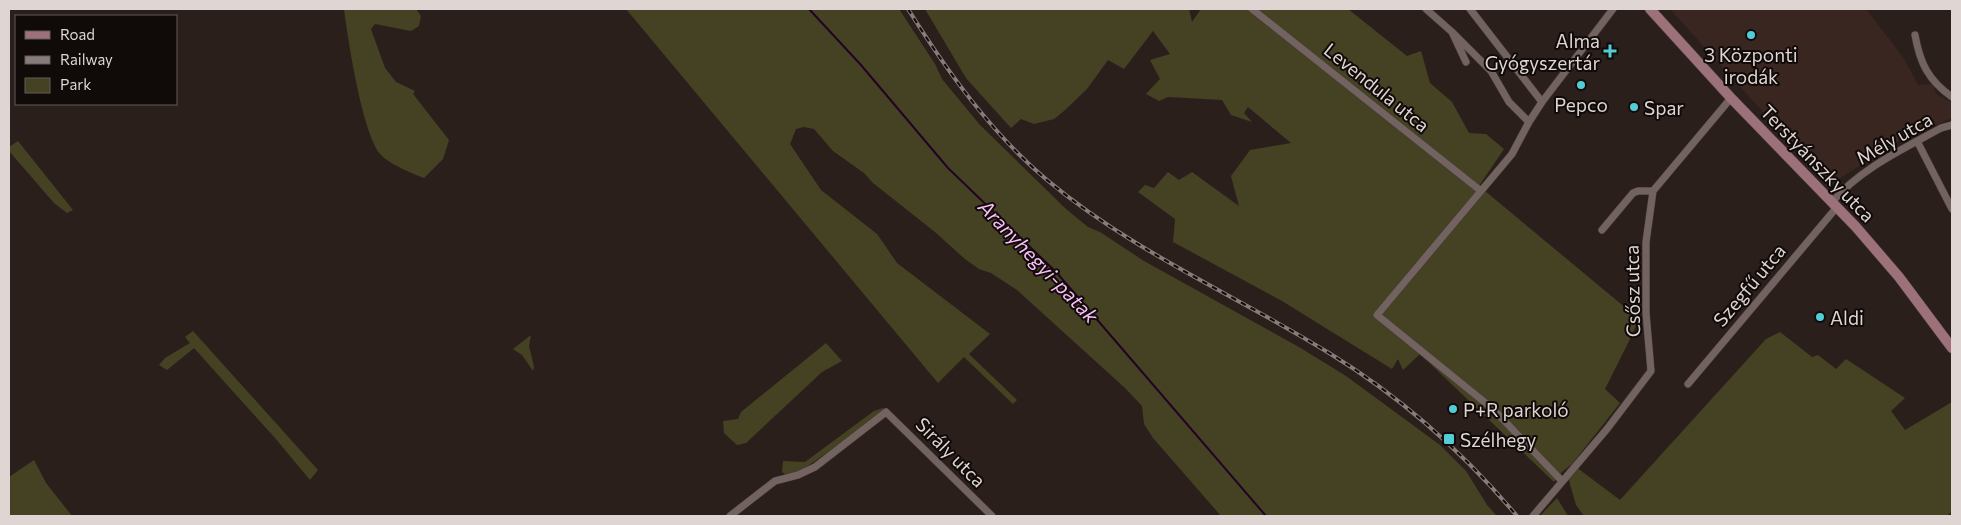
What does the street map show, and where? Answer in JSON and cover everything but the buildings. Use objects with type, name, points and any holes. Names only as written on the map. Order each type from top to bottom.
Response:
[{"type":"main road","name":"Terstyánszky utca","points":[[1650,9],[1899,277],[1952,348]]},
{"type":"street","name":"Levendula utca","points":[[1252,9],[1481,191]]},
{"type":"street","points":[[1426,9],[1491,71],[1509,102],[1529,122]]},
{"type":"street","points":[[1470,9],[1542,102]]},
{"type":"street","points":[[1562,482],[1493,409],[1377,315],[1512,154],[1542,102],[1613,9]]},
{"type":"street","points":[[1452,32],[1466,62]]},
{"type":"street","points":[[1915,35],[1918,56],[1926,72],[1952,97]]},
{"type":"street","points":[[1602,230],[1633,193],[1652,191],[1731,98]]},
{"type":"street","name":"Mély utca","points":[[1834,205],[1854,182],[1876,164],[1941,128],[1952,125]]},
{"type":"street","points":[[1917,141],[1952,209]]},
{"type":"street","name":"Csősz utca","points":[[1533,516],[1607,429],[1651,371],[1646,313],[1646,242],[1652,191]]},
{"type":"street","name":"Szegfű utca","points":[[1688,384],[1834,205]]},
{"type":"street","name":"Sirály utca","points":[[730,516],[775,481],[798,475],[815,467],[886,412],[992,516]]},
{"type":"shaded area","points":[[1670,9],[1866,9],[1903,57],[1918,85],[1933,84],[1936,94],[1952,103],[1952,118],[1899,141],[1830,186]]},
{"type":"green space","points":[[344,9],[416,9],[421,16],[419,26],[411,31],[375,24],[371,29],[385,68],[396,82],[415,91],[413,94],[449,140],[443,159],[424,178],[389,161],[380,154],[373,142],[367,126],[357,84]]},
{"type":"green space","points":[[626,9],[899,9],[935,64],[942,79],[980,125],[1066,209],[1088,227],[1100,232],[1144,261],[1299,347],[1346,376],[1440,445],[1466,471],[1487,505],[1497,516],[1221,516],[1153,438],[1144,424],[1142,406],[1125,388],[1017,290],[965,259],[935,232],[873,183],[864,173],[833,151],[814,129],[804,127],[796,129],[790,144],[821,190],[877,234],[897,263],[990,334],[969,354],[1017,400],[1013,404],[964,357],[938,383]]},
{"type":"green space","points":[[925,9],[1189,9],[1192,22],[1201,9],[1348,9],[1407,56],[1421,51],[1430,83],[1452,102],[1469,133],[1486,134],[1504,149],[1479,186],[1639,319],[1605,389],[1620,403],[1572,464],[1554,482],[1420,354],[1403,370],[1398,359],[1392,369],[1282,301],[1173,242],[1175,219],[1138,192],[1145,185],[1154,188],[1168,172],[1179,180],[1192,172],[1239,206],[1231,176],[1250,150],[1291,143],[1248,107],[1244,113],[1252,122],[1231,115],[1222,100],[1168,97],[1159,101],[1146,94],[1160,79],[1150,60],[1170,54],[1153,31],[1124,69],[1108,60],[1087,89],[1054,119],[1034,124],[1021,119],[1011,128],[966,78]]},
{"type":"green space","points":[[18,141],[73,210],[67,213],[54,203],[9,151],[9,147]]},
{"type":"green space","points":[[193,331],[318,470],[310,480],[194,348],[167,370],[159,365],[165,358],[190,343],[185,337]]},
{"type":"green space","points":[[1780,332],[1812,357],[1818,355],[1836,369],[1846,359],[1905,398],[1891,411],[1905,430],[1952,402],[1952,511],[1947,516],[1584,516],[1576,505],[1568,477],[1576,467],[1620,500],[1766,339]]},
{"type":"green space","points":[[531,335],[529,346],[534,367],[533,371],[522,355],[513,349]]},
{"type":"green space","points":[[826,343],[842,361],[822,372],[746,443],[737,445],[724,433],[723,421],[738,419],[741,412]]},
{"type":"green space","points":[[883,408],[886,412],[799,472],[785,474],[782,472],[783,461],[805,462],[874,411]]},
{"type":"green space","points":[[34,460],[46,483],[72,516],[9,516],[9,477]]},
{"type":"green space","points":[[1557,498],[1568,516],[1540,516]]},
{"type":"waterway","name":"Aranyhegyi-patak","points":[[809,9],[861,65],[948,168],[1057,273],[1266,516]]},
{"type":"railway","points":[[908,9],[938,55],[971,100],[1007,142],[1047,180],[1114,229],[1149,251],[1293,332],[1356,370],[1430,427],[1475,470],[1517,516]]},
{"type":"place","name":"3 Központi irodák","points":[[1751,35]]},
{"type":"place","name":"Alma Gyógyszertár","points":[[1610,51]]},
{"type":"place","name":"Pepco","points":[[1581,85]]},
{"type":"place","name":"Spar","points":[[1634,107]]},
{"type":"place","name":"Aldi","points":[[1820,317]]},
{"type":"place","name":"P+R parkoló","points":[[1453,409]]},
{"type":"place","name":"Szélhegy","points":[[1449,439]]}]
